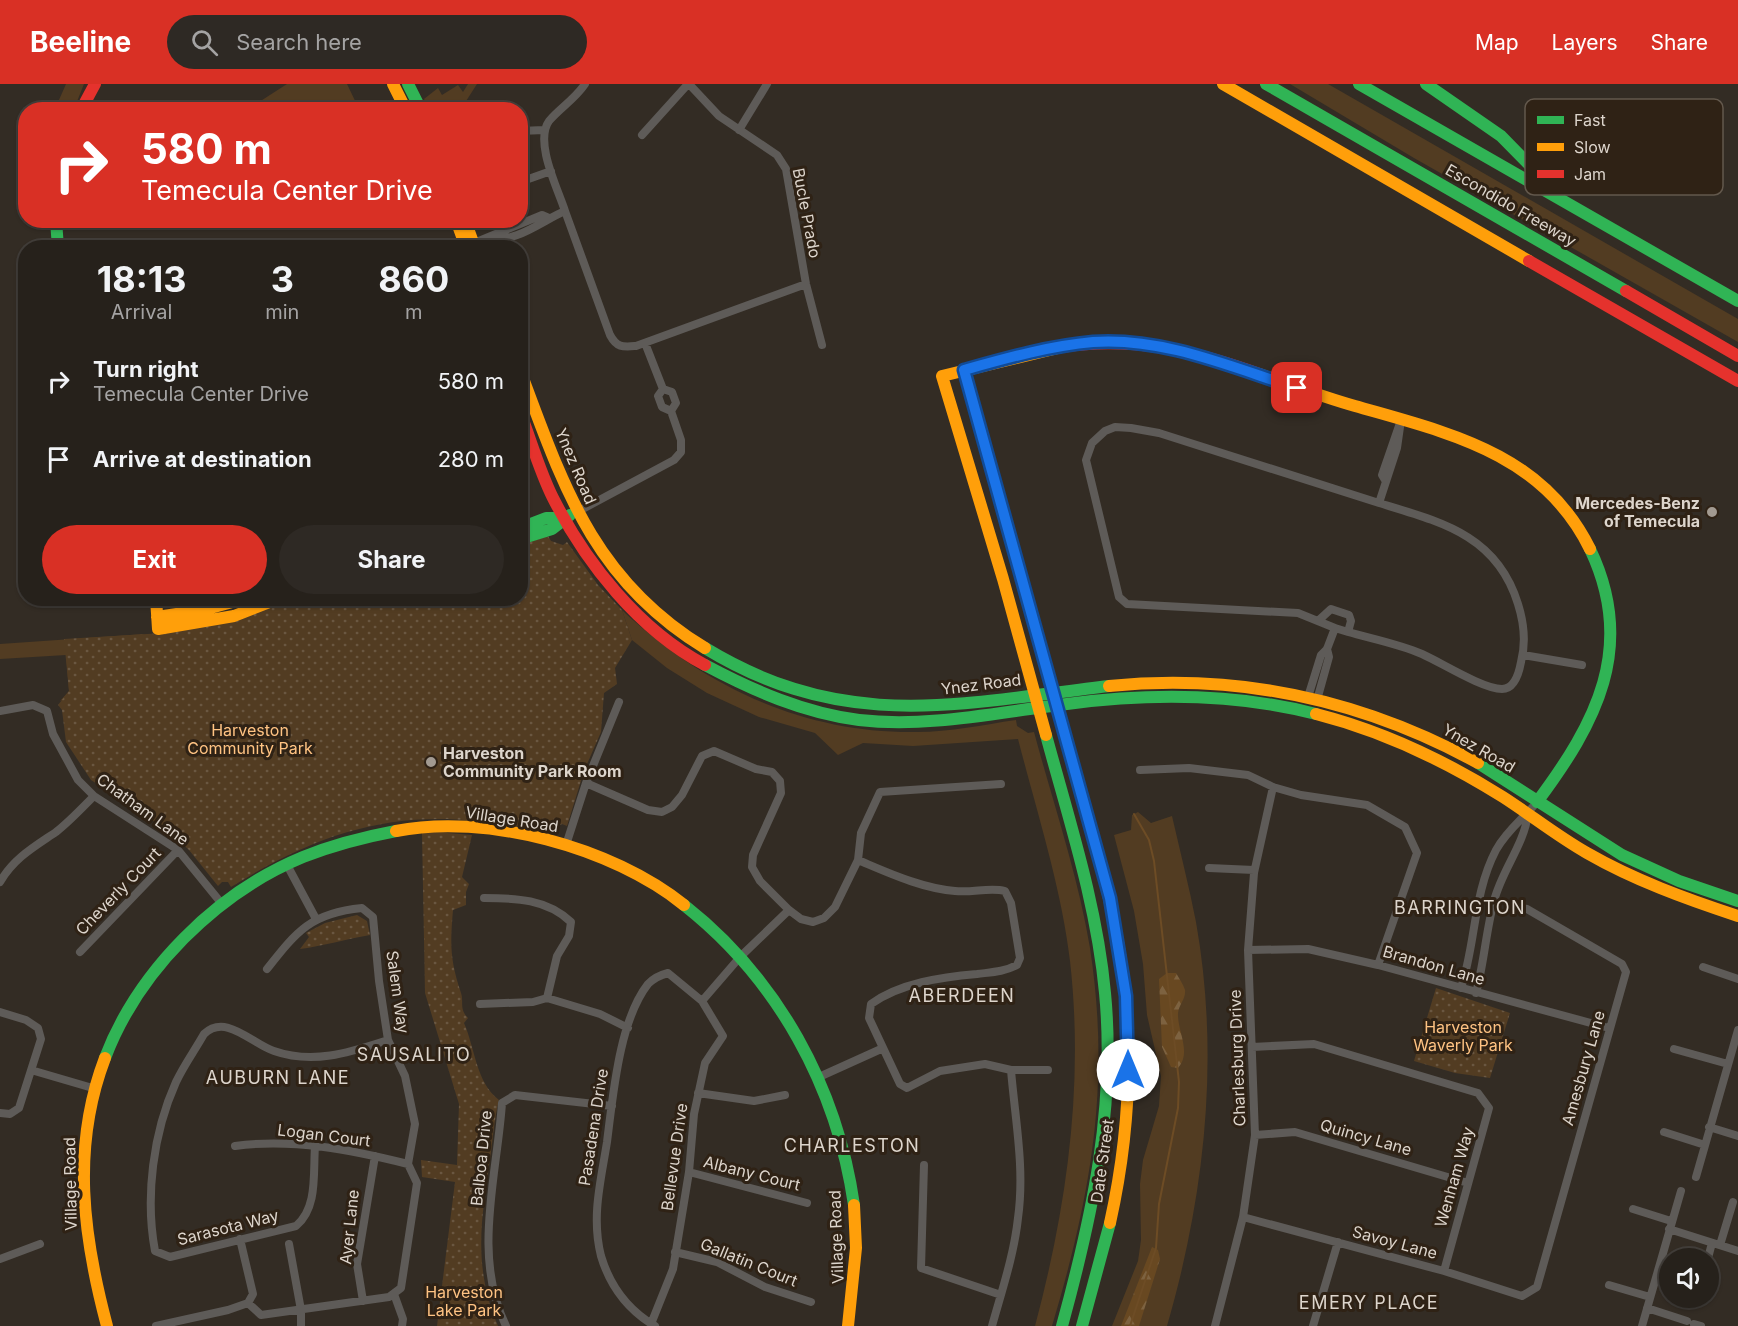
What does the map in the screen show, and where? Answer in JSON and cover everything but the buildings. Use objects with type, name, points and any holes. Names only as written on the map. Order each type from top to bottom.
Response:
[{"type":"main road","points":[[85,102],[95,84]]},
{"type":"main road","points":[[393,84],[402,102]]},
{"type":"main road","points":[[408,84],[417,102]]},
{"type":"main road","points":[[1223,84],[1738,381]]},
{"type":"main road","name":"Escondido Freeway","points":[[1266,84],[1738,356]]},
{"type":"main road","name":"Escondido Freeway","points":[[1359,84],[1525,179]]},
{"type":"main road","points":[[1426,84],[1501,136],[1525,161]]},
{"type":"main road","name":"Escondido Freeway","points":[[1553,195],[1738,301]]},
{"type":"main road","points":[[1558,195],[1565,202]]},
{"type":"main road","points":[[964,370],[1041,349],[1066,345],[1095,342],[1152,345],[1214,361],[1476,445],[1522,469],[1542,486],[1572,518],[1596,560],[1605,587],[1610,642],[1604,688],[1575,749],[1538,802]]},
{"type":"main road","name":"Date Street","points":[[1062,1326],[1089,1223],[1102,1151],[1107,1106],[1106,1014],[1100,958],[1086,883],[942,376],[964,370],[1110,898],[1122,965],[1128,1030],[1124,1143],[1108,1229],[1082,1326]]},
{"type":"main road","name":"Ynez Road","points":[[528,391],[555,463],[577,512],[611,564],[636,593],[679,631],[725,662],[774,683],[827,700],[877,706],[929,707],[1131,682],[1201,682],[1312,698],[1425,736],[1468,758],[1621,855],[1709,892],[1738,901]]},
{"type":"main road","name":"Ynez Road","points":[[528,433],[552,497],[600,573],[619,597],[694,660],[767,696],[837,717],[915,723],[1142,697],[1239,700],[1320,715],[1376,732],[1459,771],[1604,862],[1655,887],[1738,916]]},
{"type":"main road","points":[[528,536],[552,529],[564,518],[577,512]]},
{"type":"main road","points":[[528,525],[546,518],[564,518]]},
{"type":"main road","points":[[157,606],[158,623]]},
{"type":"main road","points":[[158,623],[218,606]]},
{"type":"main road","points":[[158,623],[234,616],[260,606]]},
{"type":"main road","points":[[1239,700],[1252,696],[1304,705],[1312,698]]},
{"type":"main road","name":"Village Road","points":[[107,1326],[94,1280],[85,1215],[83,1143],[96,1089],[116,1031],[134,997],[160,963],[222,904],[286,863],[338,842],[390,830],[417,827],[485,829],[566,845],[611,863],[669,894],[686,906],[740,957],[777,1004],[819,1077],[834,1110],[844,1144],[854,1210],[856,1254],[854,1296],[848,1326]]},
{"type":"street","points":[[528,131],[544,130],[550,120],[585,84]]},
{"type":"street","points":[[740,129],[767,84]]},
{"type":"street","points":[[642,135],[691,85]]},
{"type":"street","name":"Bucle Prado","points":[[691,85],[719,116],[777,156],[786,169],[806,284],[822,345]]},
{"type":"street","name":"Bucle Prado","points":[[544,130],[543,141],[551,171],[614,343],[622,347],[645,343],[806,284]]},
{"type":"street","points":[[528,179],[551,171]]},
{"type":"street","points":[[528,225],[542,215],[549,218],[566,211]]},
{"type":"street","points":[[485,240],[520,228]]},
{"type":"street","points":[[645,343],[663,389]]},
{"type":"street","points":[[577,512],[674,460],[681,452],[681,440],[671,411],[662,407],[658,396],[663,389]]},
{"type":"street","points":[[663,389],[672,392],[676,403],[671,411]]},
{"type":"street","points":[[1379,503],[1397,448],[1401,420]]},
{"type":"street","points":[[1115,427],[1159,433],[1426,518],[1483,545],[1512,584],[1522,616],[1525,638],[1523,655],[1517,678],[1511,686],[1503,689],[1489,686],[1420,654],[1335,628],[1319,620],[1298,612],[1122,602],[1086,460],[1088,451],[1098,436],[1115,427]]},
{"type":"street","points":[[1319,620],[1331,609],[1343,612],[1349,615],[1351,621],[1348,632]]},
{"type":"street","points":[[1312,698],[1329,657],[1327,649],[1335,628]]},
{"type":"street","points":[[1523,655],[1582,665]]},
{"type":"street","points":[[566,845],[586,783],[619,702]]},
{"type":"street","name":"Chatham Lane","points":[[0,711],[33,705],[47,711],[53,734],[78,780],[94,796],[178,850],[222,904]]},
{"type":"street","points":[[586,783],[648,810],[662,812],[672,807],[682,795],[702,756],[714,751],[756,770],[772,772],[780,781],[780,793],[753,855],[752,867],[760,881],[789,910],[801,919],[813,922],[824,918],[835,907],[858,860],[861,834],[880,792],[1001,784]]},
{"type":"street","points":[[1140,770],[1189,768],[1248,775],[1273,787],[1300,795],[1367,805],[1405,827],[1417,853],[1378,964]]},
{"type":"street","name":"Charlesburg Drive","points":[[1215,1326],[1243,1217],[1255,1135],[1248,950],[1254,870],[1273,787]]},
{"type":"street","points":[[0,882],[9,867],[36,843],[55,832],[94,796]]},
{"type":"street","points":[[1461,988],[1472,946],[1482,880],[1496,849],[1512,825],[1528,814],[1538,802]]},
{"type":"street","points":[[1476,993],[1493,902],[1504,869],[1525,832],[1528,814]]},
{"type":"street","name":"Cheverly Court","points":[[80,952],[178,850]]},
{"type":"street","points":[[858,860],[928,886],[954,891],[978,892],[997,889],[1005,891],[1011,903],[1020,958],[1017,965],[1000,973],[943,979],[903,988],[884,995],[871,1004],[869,1018],[881,1049],[900,1084],[907,1088],[940,1071],[986,1064],[1011,1070],[1048,1070]]},
{"type":"street","points":[[267,969],[288,940],[316,919],[286,863]]},
{"type":"street","points":[[1209,868],[1254,870]]},
{"type":"street","points":[[484,897],[536,902],[559,910],[571,922],[569,936],[557,956],[548,998]]},
{"type":"street","name":"Salem Way","points":[[316,919],[345,910],[363,908],[373,917],[388,1040],[405,1076],[415,1124],[408,1164]]},
{"type":"street","name":"Amesbury Lane","points":[[1527,909],[1622,964],[1626,972],[1537,1287]]},
{"type":"street","points":[[702,1001],[740,957],[789,910]]},
{"type":"street","name":"Brandon Lane","points":[[1248,950],[1308,949],[1378,964],[1609,1028]]},
{"type":"street","points":[[1703,968],[1738,979]]},
{"type":"street","name":"Pasadena Drive","points":[[653,1325],[639,1316],[617,1292],[601,1254],[597,1223],[597,1191],[618,1060],[628,1028],[648,984],[658,975],[668,973],[702,1001]]},
{"type":"street","points":[[480,1004],[533,1002],[548,998],[600,1014],[628,1028]]},
{"type":"street","name":"Bellevue Drive","points":[[653,1325],[664,1295],[675,1252],[698,1093],[705,1063],[723,1036],[702,1001]]},
{"type":"street","points":[[0,1012],[26,1020],[38,1028],[41,1039],[19,1108],[10,1114],[0,1113]]},
{"type":"street","name":"Sarasota Way","points":[[315,1146],[311,1203],[306,1218],[296,1226],[170,1257],[155,1251],[152,1176],[154,1154],[174,1085],[204,1034],[211,1027],[221,1026],[234,1029],[272,1051],[304,1057],[342,1055],[388,1040]]},
{"type":"street","points":[[1696,1177],[1738,1030]]},
{"type":"street","name":"Wenham Way","points":[[1252,1047],[1314,1044],[1478,1093],[1489,1108],[1444,1271]]},
{"type":"street","points":[[819,1077],[881,1049]]},
{"type":"street","points":[[1674,1049],[1728,1064]]},
{"type":"street","points":[[31,1070],[96,1089]]},
{"type":"street","points":[[992,1326],[1019,1216],[1019,1134],[1011,1070]]},
{"type":"street","points":[[698,1093],[754,1101],[785,1095]]},
{"type":"street","name":"Balboa Drive","points":[[506,1326],[492,1287],[488,1240],[502,1102],[515,1095],[612,1106]]},
{"type":"street","points":[[1709,1127],[1738,1136]]},
{"type":"street","name":"Quincy Lane","points":[[1255,1135],[1295,1132],[1468,1183]]},
{"type":"street","points":[[1664,1132],[1705,1145]]},
{"type":"street","name":"Logan Court","points":[[234,1146],[260,1142],[315,1146],[408,1164]]},
{"type":"street","name":"Ayer Lane","points":[[363,1301],[357,1264],[375,1156]]},
{"type":"street","points":[[248,1303],[261,1315],[389,1297],[401,1288],[417,1183],[408,1164]]},
{"type":"street","points":[[924,1165],[921,1268],[1001,1295]]},
{"type":"street","name":"Albany Court","points":[[688,1173],[807,1203]]},
{"type":"street","points":[[1642,1326],[1681,1191]]},
{"type":"street","points":[[1714,1248],[1733,1202]]},
{"type":"street","points":[[1633,1209],[1738,1251]]},
{"type":"street","name":"Savoy Lane","points":[[1243,1217],[1444,1271],[1522,1296],[1537,1287]]},
{"type":"street","points":[[156,1326],[228,1310],[248,1303],[253,1294],[240,1239]]},
{"type":"street","points":[[1313,1326],[1338,1242]]},
{"type":"street","points":[[0,1259],[40,1244]]},
{"type":"street","points":[[289,1244],[301,1310],[301,1326]]},
{"type":"street","name":"Gallatin Court","points":[[675,1252],[717,1262],[765,1287],[810,1302]]},
{"type":"street","points":[[1610,1285],[1650,1297]]},
{"type":"street","points":[[394,1294],[403,1319],[402,1326]]},
{"type":"street","points":[[1647,1308],[1694,1324]]},
{"type":"green space","points":[[66,84],[84,84],[77,102],[58,102]]},
{"type":"green space","points":[[287,84],[347,84],[356,102],[259,102]]},
{"type":"green space","points":[[468,84],[477,84],[465,102],[426,102],[424,99],[438,88],[442,95],[458,85],[463,92]]},
{"type":"green space","points":[[1290,84],[1328,84],[1738,319],[1738,342],[1414,158]]},
{"type":"green space","name":"Harveston Community Park","points":[[548,536],[551,541],[563,545],[567,542],[598,585],[622,610],[632,640],[615,668],[617,684],[604,693],[601,732],[584,771],[567,826],[562,824],[554,829],[552,834],[464,820],[424,819],[386,823],[348,832],[310,845],[231,887],[228,882],[222,882],[218,886],[189,850],[167,830],[91,780],[66,742],[62,710],[58,705],[69,691],[64,639],[164,633],[264,606],[528,606],[528,543]]},
{"type":"green space","points":[[622,610],[685,661],[719,682],[792,713],[870,730],[924,732],[1016,720],[1017,726],[1028,733],[1034,732],[1085,921],[1096,998],[1098,1046],[1097,1093],[1087,1185],[1066,1278],[1052,1326],[1035,1326],[1056,1236],[1070,1145],[1074,1099],[1074,1007],[1070,961],[1061,906],[1018,739],[913,746],[863,743],[838,755],[815,733],[759,717],[707,693],[667,668],[632,640]]},
{"type":"green space","points":[[144,634],[74,696],[60,701],[69,691],[66,655],[0,659],[0,644]]},
{"type":"green space","points":[[1138,812],[1151,823],[1172,816],[1196,922],[1207,1024],[1205,1126],[1199,1176],[1191,1227],[1167,1326],[1112,1326],[1138,1261],[1141,1240],[1140,1184],[1143,1160],[1159,1106],[1161,1076],[1147,1015],[1143,964],[1134,911],[1114,835],[1131,830],[1132,815]]},
{"type":"green space","name":"Harveston Lake Park","points":[[422,833],[472,835],[462,877],[469,884],[466,892],[466,905],[453,910],[452,952],[463,1009],[468,1018],[464,1023],[477,1064],[485,1084],[499,1100],[484,1203],[481,1244],[485,1284],[498,1326],[437,1326],[455,1182],[422,1177],[421,1160],[457,1165],[459,1104],[425,993]]},
{"type":"green space","points":[[357,915],[367,921],[370,935],[300,949],[309,937],[306,933],[325,923]]},
{"type":"green space","points":[[1167,973],[1176,973],[1185,990],[1178,1013],[1184,1055],[1178,1068],[1171,1067],[1162,1047],[1159,979]]},
{"type":"green space","name":"Harveston Waverly Park","points":[[1436,988],[1510,1013],[1490,1078],[1455,1073],[1414,1061]]},
{"type":"green space","points":[[1152,1247],[1158,1250],[1160,1259],[1139,1326],[1121,1326]]},
{"type":"waterway","points":[[1130,1326],[1156,1248],[1159,1204],[1178,1108],[1179,1082],[1154,861],[1149,840],[1134,814]]},
{"type":"traffic: fast","points":[[408,84],[417,102]]},
{"type":"traffic: fast","points":[[1266,84],[1626,291]]},
{"type":"traffic: fast","points":[[1359,84],[1525,179]]},
{"type":"traffic: fast","points":[[1426,84],[1501,136],[1525,160]]},
{"type":"traffic: fast","points":[[1553,195],[1738,301]]},
{"type":"traffic: fast","points":[[57,228],[57,240]]},
{"type":"traffic: fast","points":[[964,370],[1100,859],[1114,921]]},
{"type":"traffic: fast","points":[[528,536],[552,529],[570,515]]},
{"type":"traffic: fast","points":[[528,525],[546,518],[564,518]]},
{"type":"traffic: fast","points":[[1537,802],[1577,743],[1592,713],[1603,683],[1609,651],[1610,619],[1604,585],[1590,549]]},
{"type":"traffic: fast","points":[[705,648],[756,675],[806,692],[854,702],[902,706],[951,704],[1109,686]]},
{"type":"traffic: fast","points":[[705,665],[780,700],[819,712],[859,720],[937,721],[1098,700],[1161,697],[1254,702],[1316,714]]},
{"type":"traffic: fast","points":[[1046,735],[1096,928],[1108,1036],[1104,1120],[1099,1161],[1083,1244],[1062,1326]]},
{"type":"traffic: fast","points":[[1478,763],[1622,855],[1679,881],[1738,901]]},
{"type":"traffic: fast","points":[[105,1058],[119,1026],[159,966],[211,913],[240,891],[271,872],[303,857],[349,842],[396,831]]},
{"type":"traffic: fast","points":[[684,905],[718,934],[748,966],[775,1001],[798,1038],[818,1078],[833,1119],[846,1161],[854,1205]]},
{"type":"traffic: fast","points":[[1082,1326],[1110,1223]]},
{"type":"traffic: slow","points":[[393,84],[402,102]]},
{"type":"traffic: slow","points":[[1223,84],[1529,261]]},
{"type":"traffic: slow","points":[[459,228],[463,240]]},
{"type":"traffic: slow","points":[[468,228],[472,240]]},
{"type":"traffic: slow","points":[[1046,735],[1003,579],[942,376],[1062,347]]},
{"type":"traffic: slow","points":[[1259,374],[1331,399],[1425,426],[1490,452],[1520,469],[1547,490],[1570,516],[1590,549]]},
{"type":"traffic: slow","points":[[528,391],[568,491],[587,527],[609,560],[635,592],[667,621],[705,648]]},
{"type":"traffic: slow","points":[[157,606],[158,629],[234,616],[260,606]]},
{"type":"traffic: slow","points":[[157,617],[218,606]]},
{"type":"traffic: slow","points":[[1109,686],[1158,683],[1206,684],[1253,688],[1300,696],[1390,723],[1435,741],[1478,763]]},
{"type":"traffic: slow","points":[[1316,714],[1365,729],[1436,759],[1503,797],[1565,840],[1605,863],[1661,888],[1738,916]]},
{"type":"traffic: slow","points":[[396,831],[431,827],[469,827],[508,831],[547,840],[585,851],[621,866],[655,884],[684,905]]},
{"type":"traffic: slow","points":[[1110,1223],[1123,1148],[1128,1072],[1125,996],[1114,921]]},
{"type":"traffic: slow","points":[[105,1058],[94,1091],[88,1125],[84,1158],[84,1192],[92,1259],[107,1326]]},
{"type":"traffic: slow","points":[[848,1326],[856,1248],[854,1205]]},
{"type":"traffic: jam","points":[[85,102],[95,84]]},
{"type":"traffic: jam","points":[[1529,261],[1738,381]]},
{"type":"traffic: jam","points":[[1626,291],[1738,356]]},
{"type":"traffic: jam","points":[[1062,347],[1113,343],[1162,348],[1187,352],[1259,374]]},
{"type":"traffic: jam","points":[[528,435],[553,498],[581,547],[598,570],[617,593],[658,633],[705,665]]},
{"type":"place","name":"Mercedes-Benz of Temecula","points":[[1712,512]]},
{"type":"place","name":"Harveston Community Park Room","points":[[431,762]]},
{"type":"district","name":"BARRINGTON","points":[[1460,907]]},
{"type":"district","name":"ABERDEEN","points":[[962,995]]},
{"type":"district","name":"SAUSALITO","points":[[414,1054]]},
{"type":"district","name":"AUBURN LANE","points":[[278,1077]]},
{"type":"district","name":"CHARLESTON","points":[[852,1145]]},
{"type":"district","name":"EMERY PLACE","points":[[1369,1302]]},
{"type":"route","points":[[1128,1070],[1126,996],[1110,898],[1043,646],[964,370],[1041,349],[1095,342],[1125,342],[1185,352],[1297,388]]}]
